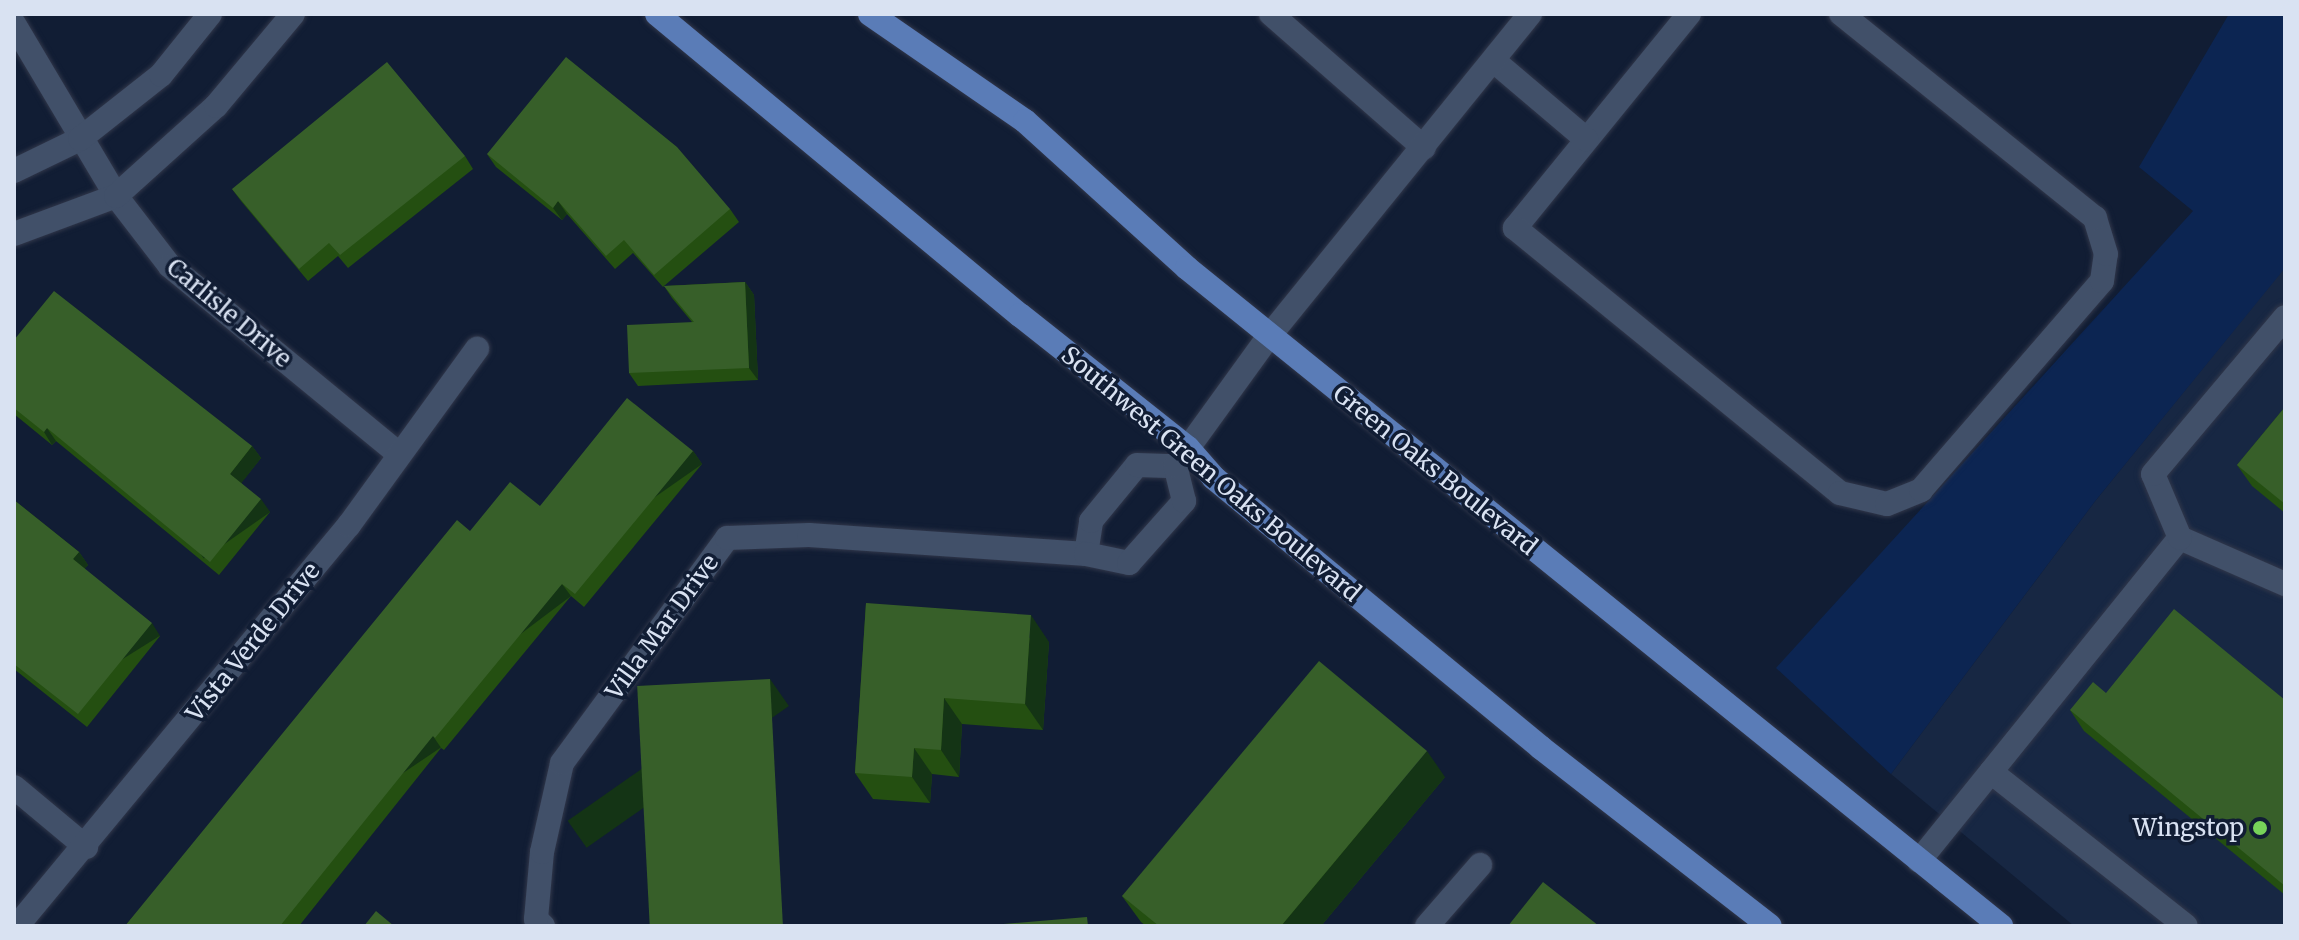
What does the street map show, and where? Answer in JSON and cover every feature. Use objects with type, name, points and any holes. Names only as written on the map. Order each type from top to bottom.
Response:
[{"type":"main road","name":"Southwest Green Oaks Boulevard","points":[[657,14],[1020,315],[1182,457],[1214,478],[1528,737],[1770,926]]},
{"type":"main road","name":"Green Oaks Boulevard","points":[[870,14],[1025,121],[1187,268],[2001,926]]},
{"type":"street","points":[[14,171],[80,139],[161,75],[210,14]]},
{"type":"street","points":[[14,234],[116,196],[216,106],[293,14]]},
{"type":"street","points":[[1271,14],[1424,148]]},
{"type":"street","points":[[1086,554],[1091,521],[1137,465],[1182,457],[1270,335],[1530,14]]},
{"type":"street","points":[[1689,14],[1515,228],[1840,493],[1887,504],[1921,490],[2102,281],[2106,254],[2095,218],[1841,14]]},
{"type":"street","name":"Carlisle Drive","points":[[14,24],[116,196],[170,266],[398,453]]},
{"type":"street","points":[[1494,61],[1586,139]]},
{"type":"street","points":[[2285,317],[2153,474],[2180,538],[2285,584]]},
{"type":"street","name":"Vista Verde Drive","points":[[17,926],[86,847],[349,525],[398,453],[477,349]]},
{"type":"street","name":"Villa Mar Drive","points":[[540,922],[542,852],[562,763],[727,538],[809,535],[1086,554],[1129,563],[1184,501],[1182,457]]},
{"type":"street","points":[[1919,861],[2180,538]]},
{"type":"street","points":[[1991,772],[2186,926]]},
{"type":"street","points":[[14,787],[86,847]]},
{"type":"street","points":[[1427,926],[1480,865]]},
{"type":"shaded area","points":[[2229,14],[2285,14],[2285,268],[2096,500],[1891,774],[1776,668],[2193,211],[2139,167]]},
{"type":"shaded area","points":[[2285,267],[2285,926],[2074,926],[1891,774],[2096,500]]},
{"type":"building","points":[[566,57],[677,147],[730,209],[654,275],[624,240],[606,256],[558,201],[553,208],[487,154]]},
{"type":"building","points":[[387,62],[465,156],[340,255],[329,243],[299,269],[232,189]]},
{"type":"building","points":[[745,282],[749,368],[629,373],[627,325],[694,322],[664,286]]},
{"type":"building","points":[[54,291],[252,446],[230,474],[261,499],[210,562],[47,428],[44,432],[14,408],[14,340]]},
{"type":"building","points":[[627,398],[693,451],[575,594],[562,584],[435,738],[433,736],[280,926],[125,926],[457,520],[470,531],[510,482],[540,506]]},
{"type":"building","points":[[2285,407],[2285,504],[2237,465]]},
{"type":"building","points":[[14,500],[79,552],[73,559],[152,623],[78,714],[14,664]]},
{"type":"building","points":[[866,603],[1031,615],[1025,704],[944,698],[941,750],[914,748],[912,777],[855,773]]},
{"type":"building","points":[[2174,609],[2285,700],[2285,886],[2070,710],[2093,682],[2106,693]]},
{"type":"building","points":[[1319,661],[1427,751],[1281,926],[1159,926],[1122,896]]},
{"type":"building","points":[[770,679],[783,926],[650,926],[637,686]]},
{"type":"building","points":[[1543,882],[1599,926],[1508,926]]},
{"type":"building","points":[[376,911],[394,926],[364,926]]},
{"type":"building","points":[[1087,917],[1088,926],[980,926]]},
{"type":"place","name":"Wingstop","points":[[2260,828]]}]
